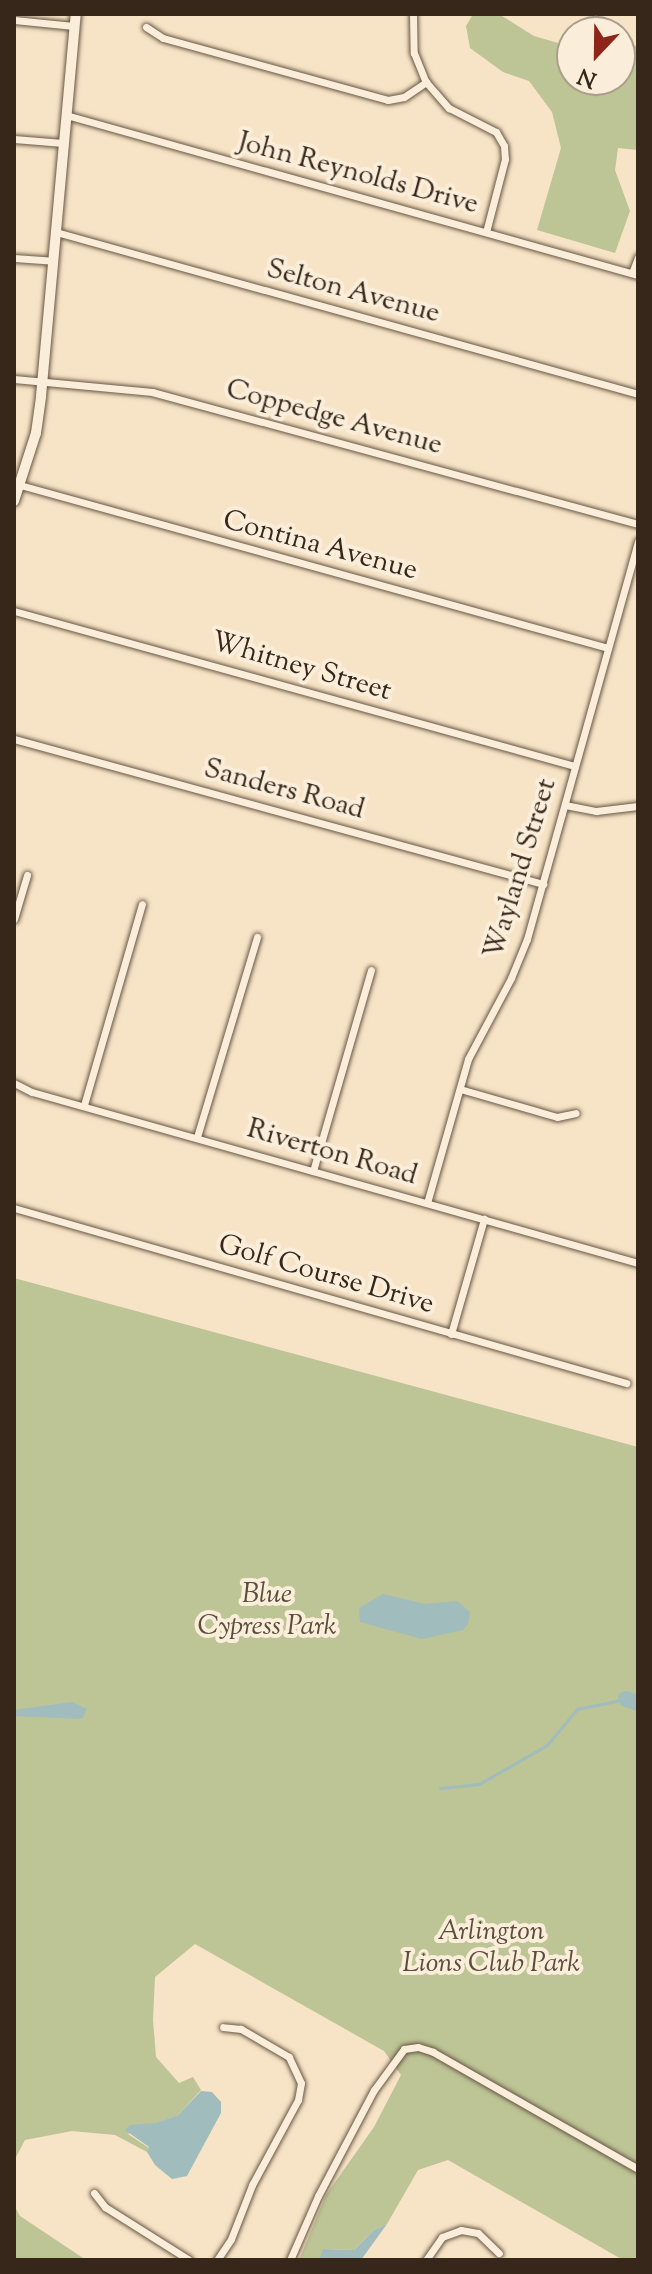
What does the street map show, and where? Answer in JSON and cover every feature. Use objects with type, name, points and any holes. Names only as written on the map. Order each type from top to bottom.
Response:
[{"type":"street","points":[[413,14],[414,53],[426,82],[449,108],[496,132],[504,146],[505,159],[486,232]]},
{"type":"street","points":[[14,20],[75,20],[36,433],[14,501]]},
{"type":"street","points":[[146,27],[163,38],[388,100],[404,97],[426,82]]},
{"type":"street","name":"John Reynolds Drive","points":[[66,115],[635,274]]},
{"type":"street","points":[[14,139],[63,143]]},
{"type":"street","name":"Selton Avenue","points":[[56,232],[638,394]]},
{"type":"street","points":[[635,274],[638,257]]},
{"type":"street","points":[[14,258],[53,261]]},
{"type":"street","name":"Coppedge Avenue","points":[[14,379],[152,392],[638,524]]},
{"type":"street","name":"Contina Avenue","points":[[20,485],[608,648]]},
{"type":"street","name":"Wayland Street","points":[[427,1203],[476,1041],[521,957],[638,541]]},
{"type":"street","name":"Whitney Street","points":[[14,611],[575,766]]},
{"type":"street","name":"Sanders Road","points":[[14,739],[543,884]]},
{"type":"street","points":[[565,805],[596,811],[638,806]]},
{"type":"street","points":[[14,919],[27,875]]},
{"type":"street","points":[[84,1105],[142,904]]},
{"type":"street","points":[[197,1137],[257,937]]},
{"type":"street","points":[[313,1171],[371,970]]},
{"type":"street","name":"Riverton Road","points":[[14,1083],[638,1263]]},
{"type":"street","points":[[460,1089],[557,1117],[576,1113]]},
{"type":"street","name":"Golf Course Drive","points":[[14,1208],[626,1383]]},
{"type":"street","points":[[451,1334],[484,1219]]},
{"type":"street","points":[[217,2260],[231,2239],[252,2185],[298,2100],[301,2083],[295,2063],[289,2057],[241,2029],[223,2027]]},
{"type":"street","points":[[290,2260],[318,2196],[374,2090],[404,2049],[418,2047],[433,2052],[638,2169]]},
{"type":"street","points":[[94,2193],[105,2207],[189,2260]]},
{"type":"street","points":[[426,2260],[442,2237],[461,2230],[478,2233],[499,2253]]},
{"type":"green space","points":[[473,14],[499,14],[534,36],[556,42],[556,96],[636,96],[638,47],[638,150],[618,148],[615,170],[630,211],[615,253],[537,230],[561,148],[552,112],[529,81],[503,72],[470,48],[466,26]]},
{"type":"green space","name":"Blue Cypress Park","points":[[14,1278],[638,1447],[638,2260],[623,2260],[448,2160],[418,2170],[387,2224],[374,2230],[354,2250],[324,2249],[319,2260],[299,2260],[326,2195],[374,2127],[401,2075],[384,2051],[195,1944],[155,1977],[153,2020],[156,2057],[179,2083],[193,2077],[201,2090],[178,2115],[128,2134],[149,2148],[147,2152],[115,2135],[72,2131],[25,2140],[14,2161]]},
{"type":"green space","points":[[14,2205],[20,2216],[86,2260],[14,2260]]},
{"type":"water","points":[[383,1594],[425,1604],[457,1601],[470,1612],[468,1624],[463,1630],[422,1639],[360,1622],[359,1608]]},
{"type":"water","points":[[72,1702],[87,1709],[82,1719],[14,1716],[14,1710]]},
{"type":"water","points":[[201,2091],[212,2092],[221,2102],[221,2113],[187,2176],[172,2179],[155,2165],[147,2152],[149,2147],[125,2130],[130,2125],[156,2123],[178,2115]]},
{"type":"water","points":[[387,2224],[361,2260],[319,2260],[323,2249],[354,2250],[374,2230]]},
{"type":"waterway","points":[[440,1788],[479,1784],[547,1745],[577,1709],[626,1699]]},
{"type":"waterway","points":[[626,1699],[638,1703]]},
{"type":"park label","name":"Arlington Lions Club Park","points":[[491,1948]]}]
